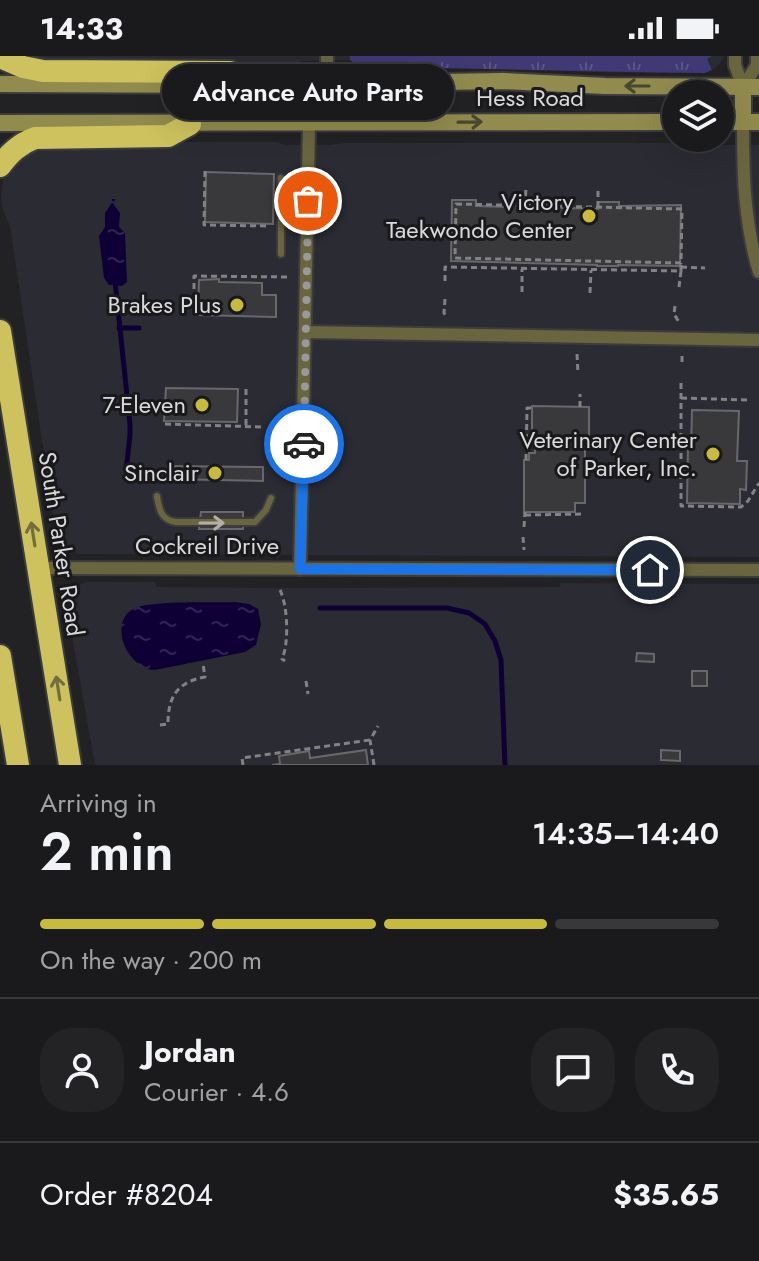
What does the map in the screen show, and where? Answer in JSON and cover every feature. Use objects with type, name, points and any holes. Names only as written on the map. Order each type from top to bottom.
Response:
[{"type":"highway","points":[[0,57],[36,70],[230,72],[251,85]]},
{"type":"highway","points":[[0,166],[17,147],[35,138],[168,136],[190,124]]},
{"type":"highway","name":"South Parker Road","points":[[0,331],[70,765]]},
{"type":"highway","points":[[0,656],[18,765]]},
{"type":"main road","name":"Hess Road","points":[[0,84],[251,85],[503,81],[593,86],[751,87]]},
{"type":"main road","points":[[751,87],[751,122]]},
{"type":"main road","name":"Hess Road","points":[[0,123],[662,122]]},
{"type":"street","points":[[327,56],[327,84]]},
{"type":"street","points":[[735,56],[735,65],[751,87]]},
{"type":"street","points":[[751,87],[757,56]]},
{"type":"street","points":[[751,122],[743,170],[745,210],[759,272]]},
{"type":"street","points":[[300,569],[309,124]]},
{"type":"street","points":[[305,332],[759,340]]},
{"type":"street","name":"Cockreil Drive","points":[[38,568],[759,570]]},
{"type":"lane","points":[[281,178],[281,254]]},
{"type":"lane","points":[[157,496],[162,515],[176,522],[255,522],[266,510],[271,498]]},
{"type":"path","points":[[205,171],[204,225],[273,226]]},
{"type":"path","points":[[525,206],[526,187]]},
{"type":"path","points":[[598,189],[598,207]]},
{"type":"path","points":[[679,287],[681,267],[682,209],[456,204],[455,258],[654,262],[681,267],[705,268]]},
{"type":"path","points":[[479,259],[479,267]]},
{"type":"path","points":[[507,259],[507,268]]},
{"type":"path","points":[[522,292],[528,260]]},
{"type":"path","points":[[550,260],[550,269]]},
{"type":"path","points":[[586,261],[590,293]]},
{"type":"path","points":[[623,262],[623,270]]},
{"type":"path","points":[[654,262],[654,271]]},
{"type":"path","points":[[445,281],[445,267],[654,271],[681,267]]},
{"type":"path","points":[[194,289],[194,276],[290,277]]},
{"type":"path","points":[[445,299],[446,316]]},
{"type":"path","points":[[675,306],[674,314],[679,322]]},
{"type":"path","points":[[577,354],[578,374]]},
{"type":"path","points":[[682,356],[682,364]]},
{"type":"path","points":[[681,383],[681,506],[741,507],[759,483]]},
{"type":"path","points":[[246,389],[246,426]]},
{"type":"path","points":[[580,394],[580,407]]},
{"type":"path","points":[[681,398],[747,400]]},
{"type":"path","points":[[526,460],[527,408],[532,408]]},
{"type":"path","points":[[165,424],[261,427]]},
{"type":"path","points":[[279,428],[287,428]]},
{"type":"path","points":[[524,527],[525,513],[584,514]]},
{"type":"path","points":[[523,537],[524,550]]},
{"type":"path","points":[[280,590],[285,601],[286,647],[282,659],[285,661]]},
{"type":"path","points":[[160,725],[168,724],[173,695],[190,681],[205,677],[203,664]]},
{"type":"path","points":[[306,681],[308,694]]},
{"type":"path","points":[[374,765],[370,740],[378,726]]},
{"type":"path","points":[[243,765],[242,758],[370,740]]},
{"type":"shaded area","points":[[12,56],[725,56],[716,68],[705,73],[366,67],[350,60],[302,61],[288,66],[54,66]]},
{"type":"shaded area","points":[[63,142],[275,142],[286,145],[662,143],[662,152],[734,152],[734,145],[759,145],[759,557],[78,554],[66,551],[57,541],[10,226],[2,207],[4,175],[24,151]]},
{"type":"shaded area","points":[[88,582],[155,582],[156,587],[275,588],[560,587],[561,583],[759,584],[759,765],[95,765],[67,608],[72,592]]},
{"type":"green space","points":[[350,56],[712,56],[707,59],[712,70],[705,73],[366,67],[350,60]]},
{"type":"water","points":[[112,199],[115,199],[114,205],[120,213],[119,227],[125,233],[127,282],[122,286],[109,285],[104,278],[99,236],[105,227],[105,213]]},
{"type":"water","points":[[234,602],[258,609],[261,624],[256,645],[245,652],[155,670],[137,663],[124,645],[122,625],[125,616],[133,609],[167,603]]},
{"type":"building","points":[[206,172],[274,174],[273,224],[205,222]]},
{"type":"building","points":[[452,200],[476,200],[476,206],[513,207],[513,200],[536,200],[535,207],[598,209],[598,202],[619,202],[619,206],[681,205],[680,266],[451,261]]},
{"type":"building","name":"Brakes Plus","points":[[219,279],[219,282],[262,283],[262,295],[276,295],[276,317],[198,315],[199,280]]},
{"type":"building","name":"7-Eleven","points":[[166,388],[238,389],[237,422],[164,421]]},
{"type":"building","points":[[532,406],[589,407],[589,443],[585,443],[585,503],[575,503],[575,512],[524,512],[524,460],[529,460],[529,453],[535,453]]},
{"type":"building","name":"Veterinary Center of Parker, Inc.","points":[[692,410],[739,411],[737,461],[747,461],[746,490],[740,489],[740,504],[687,503]]},
{"type":"building","name":"Sinclair","points":[[167,466],[263,467],[263,481],[167,479]]},
{"type":"building","points":[[201,512],[243,512],[243,529],[199,529]]},
{"type":"building","points":[[637,653],[654,654],[654,662],[636,661]]},
{"type":"building","points":[[692,671],[707,671],[707,686],[692,686]]},
{"type":"building","points":[[366,750],[368,765],[272,765],[280,764],[279,756],[309,751],[310,758]]},
{"type":"building","points":[[661,750],[680,751],[680,761],[661,760]]},
{"type":"waterway","points":[[115,281],[130,424],[126,471]]},
{"type":"waterway","points":[[119,328],[139,328]]},
{"type":"waterway","points":[[320,608],[447,608],[469,613],[485,624],[501,660],[505,765]]},
{"type":"way so far","points":[[304,444],[308,201]]},
{"type":"place","name":"Advance Auto Parts","points":[[308,201]]},
{"type":"place","name":"Victory Taekwondo Center","points":[[589,216]]},
{"type":"place","name":"Brakes Plus","points":[[237,305]]},
{"type":"place","name":"7-Eleven","points":[[202,405]]},
{"type":"place","name":"Veterinary Center of Parker, Inc.","points":[[713,454]]},
{"type":"place","name":"Sinclair","points":[[215,473]]},
{"type":"route","points":[[304,444],[300,569],[650,570]]}]
